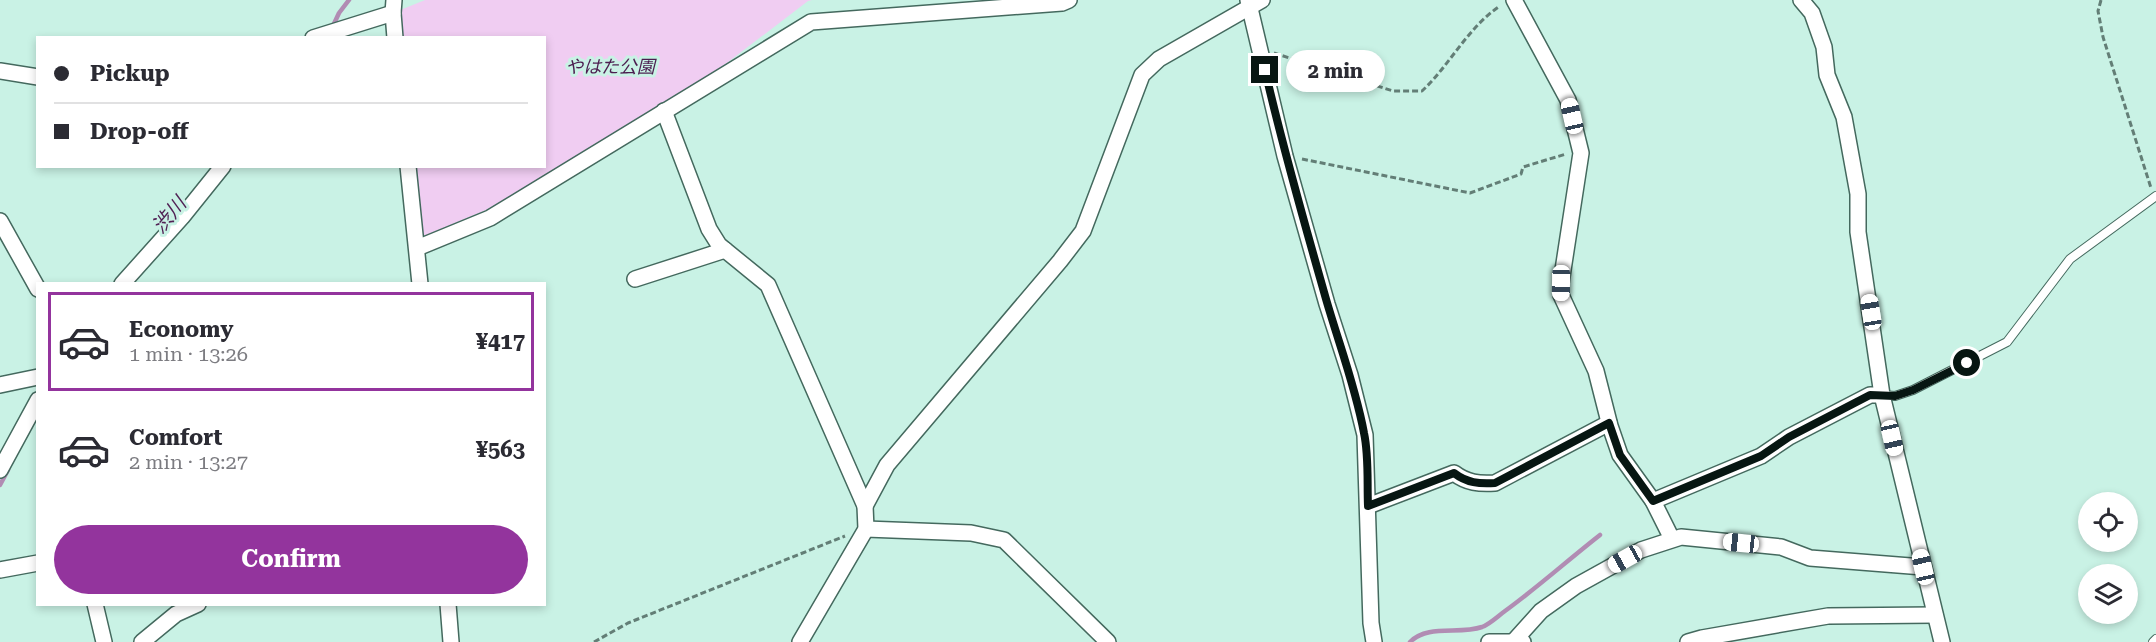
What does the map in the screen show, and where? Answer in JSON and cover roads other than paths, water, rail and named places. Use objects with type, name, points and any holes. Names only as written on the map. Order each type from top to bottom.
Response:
[{"type":"street","points":[[417,248],[490,218],[811,22],[1062,3],[1069,0]]},
{"type":"street","points":[[1801,0],[1812,13],[1824,47],[1827,75],[1846,126],[1858,194],[1858,232],[1882,395],[1942,642]]},
{"type":"street","points":[[864,506],[887,465],[1083,231],[1142,75],[1159,59],[1253,2],[1260,49],[1285,156],[1350,375],[1365,435],[1371,623],[1374,642]]},
{"type":"street","points":[[1508,2],[1568,100],[1580,150],[1561,295],[1596,371],[1620,455],[1653,501],[1672,539]]},
{"type":"street","points":[[319,36],[393,6],[395,36]]},
{"type":"street","points":[[0,71],[36,77]]},
{"type":"street","points":[[664,111],[709,229],[719,245],[768,285],[864,506],[866,529],[800,642]]},
{"type":"street","points":[[124,282],[182,217],[221,168]]},
{"type":"street","points":[[408,168],[420,282]]},
{"type":"street","points":[[1,226],[36,286]]},
{"type":"street","points":[[635,279],[725,250]]},
{"type":"street","points":[[0,385],[36,377]]},
{"type":"street","points":[[1653,501],[1761,456],[1789,437],[1870,395],[1882,395]]},
{"type":"street","points":[[0,470],[36,404]]},
{"type":"street","points":[[1368,506],[1454,473],[1463,480],[1478,484],[1495,483],[1609,423]]},
{"type":"street","points":[[866,529],[971,533],[1004,540],[1108,642]]},
{"type":"street","points":[[1514,641],[1541,611],[1576,586],[1641,550],[1681,537],[1781,547],[1810,558],[1923,567]]},
{"type":"street","points":[[0,570],[36,563]]},
{"type":"street","points":[[95,606],[104,642]]},
{"type":"street","points":[[142,642],[176,614],[194,606]]},
{"type":"street","points":[[448,606],[451,642]]},
{"type":"street","points":[[1688,642],[1828,616],[1935,615]]},
{"type":"street","points":[[1489,642],[1526,642]]},
{"type":"lane","points":[[1882,395],[1895,396],[1913,390],[2007,342],[2070,259],[2155,196]]},
{"type":"waterway","name":"渋川","points":[[332,28],[339,13],[349,0]]},
{"type":"waterway","name":"渋川","points":[[0,485],[8,470]]},
{"type":"waterway","points":[[1410,642],[1435,631],[1485,626],[1600,535]]},
{"type":"park label","name":"やはた公園","points":[[610,66]]}]
